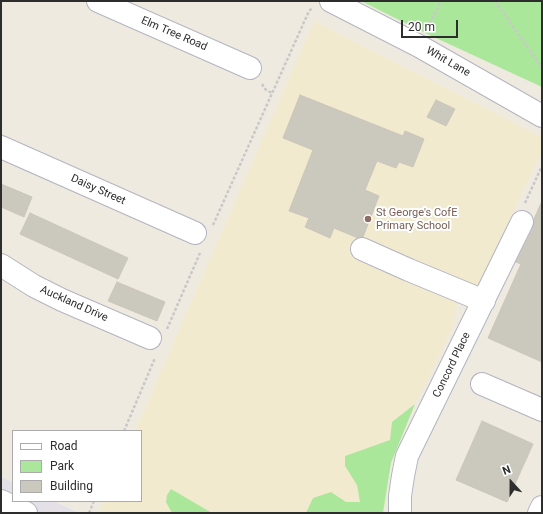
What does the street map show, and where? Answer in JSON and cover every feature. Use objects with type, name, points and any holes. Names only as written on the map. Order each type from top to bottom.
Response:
[{"type":"street","name":"Elm Tree Road","points":[[98,1],[250,68]]},
{"type":"street","name":"Whit Lane","points":[[323,2],[419,46],[542,116]]},
{"type":"street","name":"Daisy Street","points":[[1,147],[203,236]]},
{"type":"street","name":"Concord Place","points":[[400,513],[400,496],[407,456],[522,222]]},
{"type":"street","points":[[362,249],[484,301]]},
{"type":"street","name":"Auckland Drive","points":[[1,265],[34,286],[156,343]]},
{"type":"street","points":[[482,384],[542,410]]},
{"type":"street","points":[[1,501],[26,513]]},
{"type":"street","points":[[539,513],[542,507]]},
{"type":"path","points":[[419,46],[441,1]]},
{"type":"path","points":[[495,1],[542,68]]},
{"type":"path","points":[[124,430],[156,343],[203,236],[309,11],[323,2]]},
{"type":"path","points":[[522,222],[519,216],[542,166]]},
{"type":"path","points":[[89,513],[94,502]]},
{"type":"shaded area","name":"St George's CofE Primary School","points":[[314,21],[542,137],[542,151],[477,288],[469,292],[458,302],[451,331],[415,404],[391,463],[383,513],[99,513],[104,502],[142,502],[142,430],[135,430]]},
{"type":"shaded area","points":[[1,477],[12,482],[12,502],[55,502],[79,513],[1,513]]},
{"type":"green space","points":[[361,1],[542,1],[542,87],[425,33]]},
{"type":"green space","points":[[415,404],[391,463],[383,513],[306,513],[313,498],[331,492],[346,502],[360,502],[357,485],[345,466],[345,456],[390,440],[392,422]]},
{"type":"green space","points":[[171,489],[212,513],[172,513],[166,502],[167,495]]},
{"type":"building","points":[[300,95],[403,136],[405,131],[424,139],[413,167],[399,162],[396,168],[377,161],[365,190],[379,196],[363,237],[358,238],[334,228],[330,238],[305,227],[309,218],[289,211],[313,150],[283,138]]},
{"type":"building","points":[[436,100],[455,109],[446,126],[427,117]]},
{"type":"building","points":[[1,184],[32,197],[24,217],[1,207]]},
{"type":"building","points":[[542,201],[542,362],[488,338],[521,264],[516,262],[533,228],[534,219]]},
{"type":"building","points":[[30,213],[128,258],[118,279],[20,234]]},
{"type":"building","points":[[117,282],[165,302],[157,321],[108,301]]},
{"type":"building","points":[[482,421],[533,444],[507,502],[456,480]]},
{"type":"place","name":"St George's CofE Primary School","points":[[368,219]]}]
